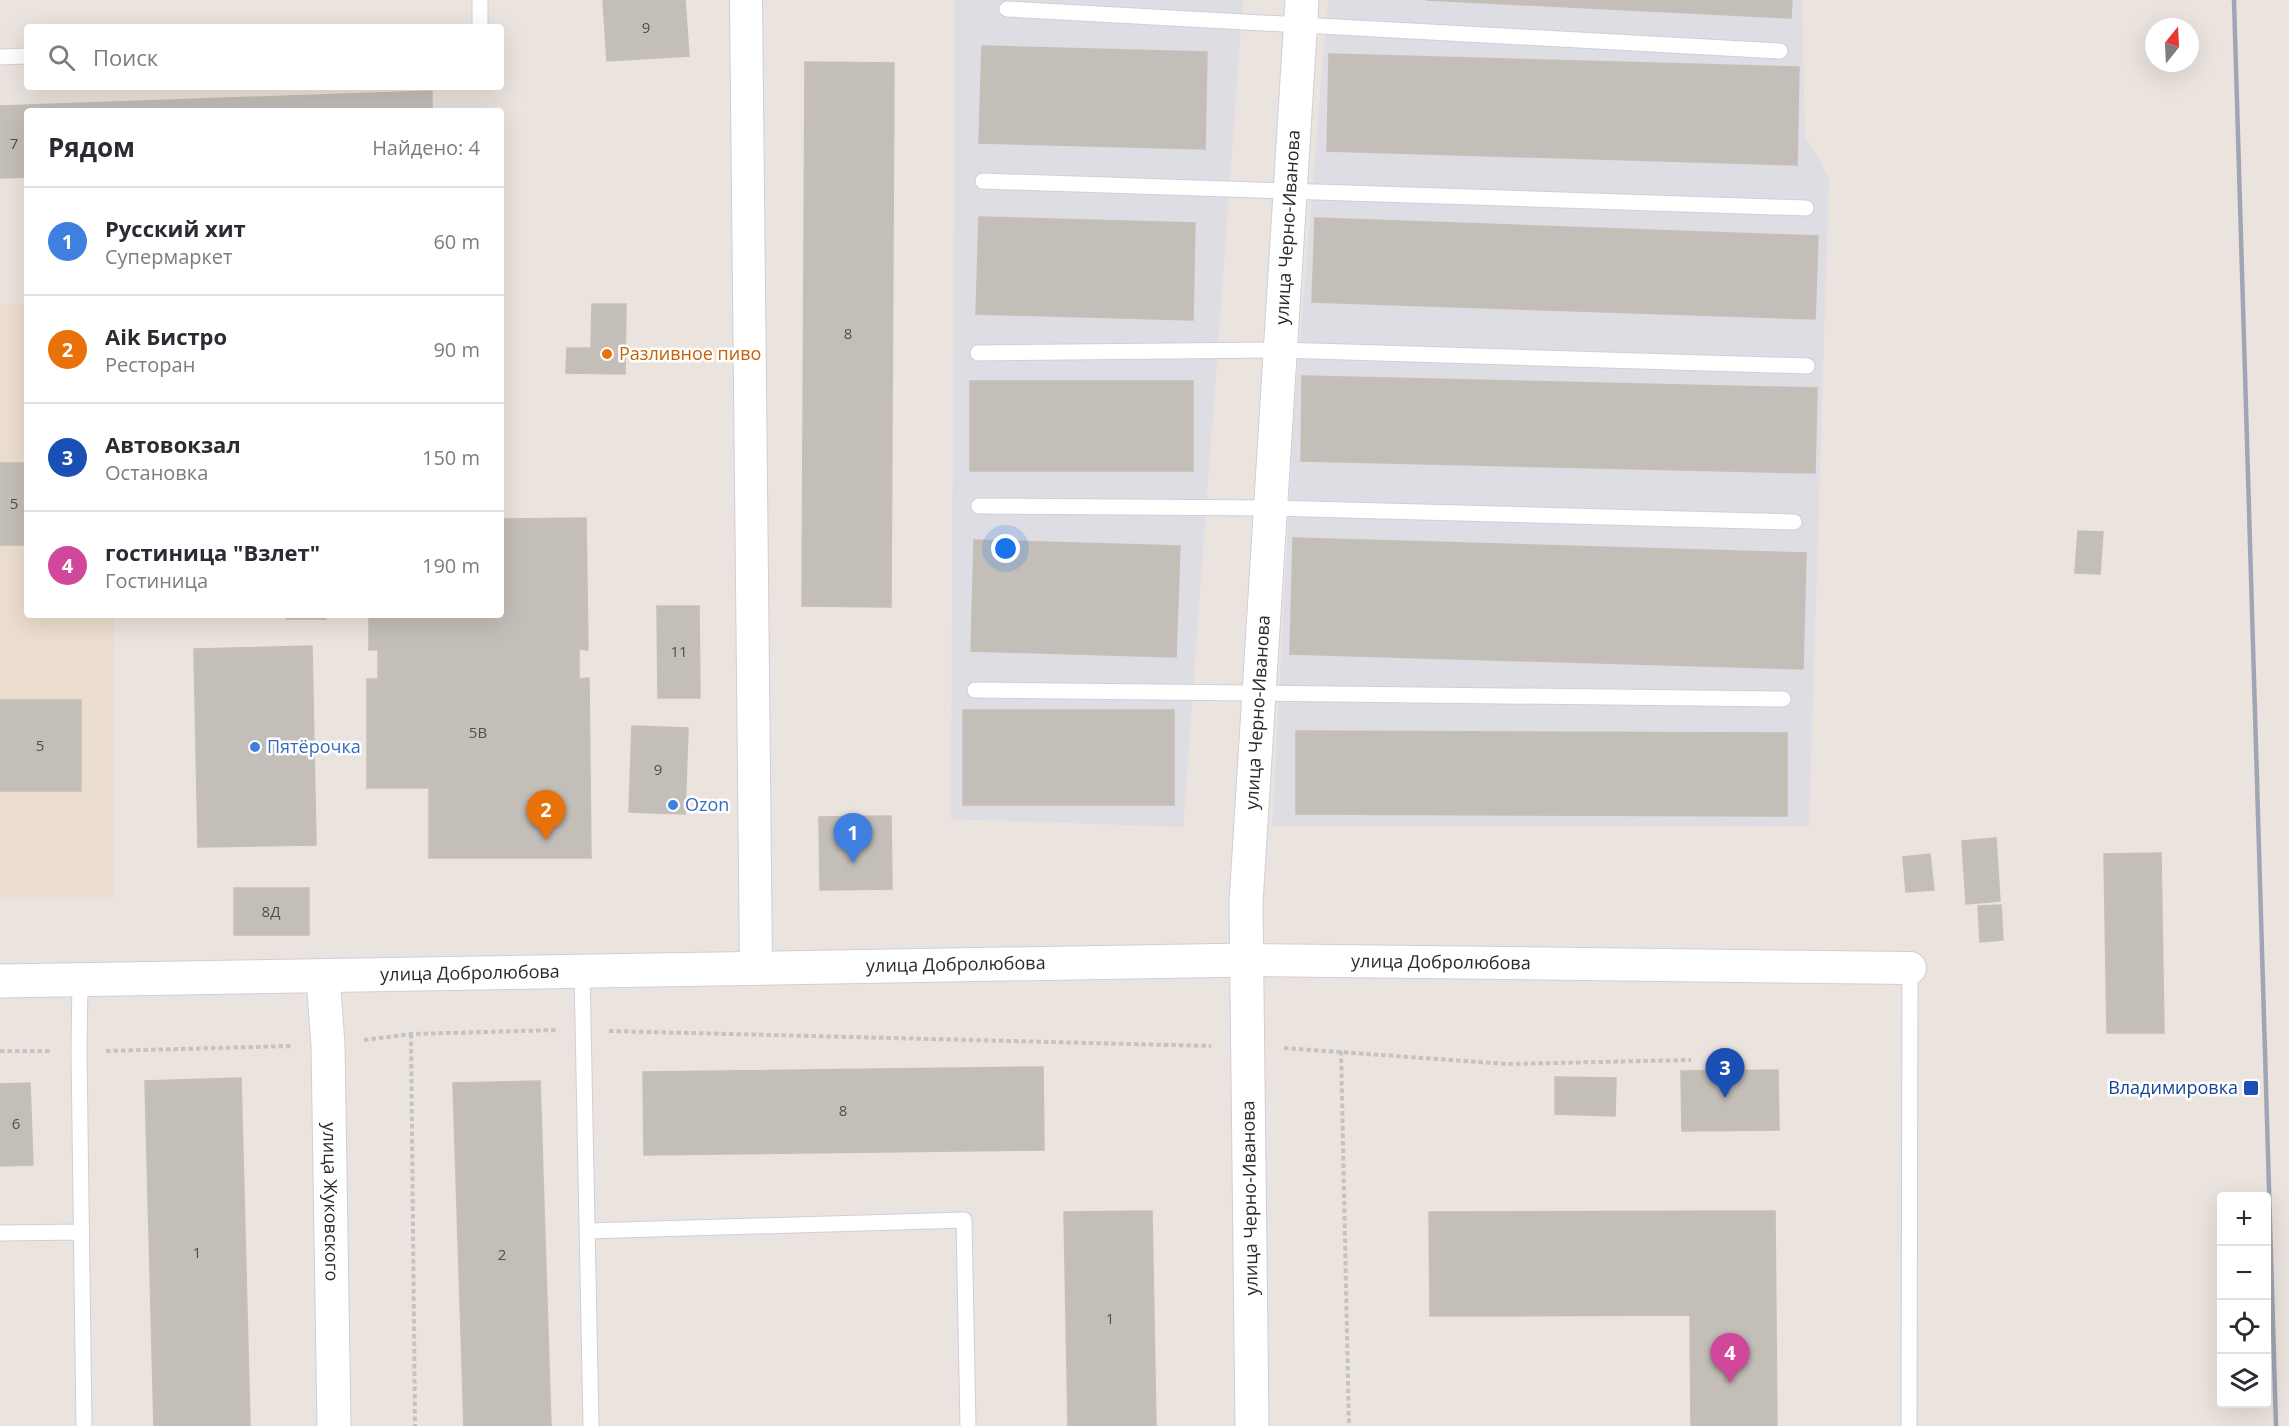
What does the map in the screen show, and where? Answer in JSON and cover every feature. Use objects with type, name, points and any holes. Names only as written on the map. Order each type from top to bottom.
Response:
[{"type":"street","points":[[746,0],[756,967]]},
{"type":"street","name":"улица Черно-Иванова","points":[[1252,1426],[1246,903],[1301,13]]},
{"type":"street","name":"улица Добролюбова","points":[[0,981],[1247,960],[1911,968]]},
{"type":"street","name":"улица Жуковского","points":[[323,977],[328,1045],[334,1426]]},
{"type":"lane","points":[[480,0],[480,24]]},
{"type":"lane","points":[[1007,9],[1301,13],[1780,51]]},
{"type":"lane","points":[[0,57],[24,56]]},
{"type":"lane","points":[[983,180],[1806,208]]},
{"type":"lane","points":[[978,353],[1280,350],[1807,366]]},
{"type":"lane","points":[[979,506],[1270,508],[1794,522]]},
{"type":"lane","points":[[975,690],[1783,699]]},
{"type":"lane","points":[[1909,1426],[1911,968]]},
{"type":"lane","points":[[582,971],[591,1426]]},
{"type":"lane","points":[[80,980],[84,1426]]},
{"type":"lane","points":[[587,1231],[964,1220],[968,1426]]},
{"type":"lane","points":[[0,1233],[82,1232]]},
{"type":"path","points":[[0,1051],[328,1045],[411,1034],[583,1030],[1249,1047],[1341,1051],[1507,1064],[1691,1060]]},
{"type":"path","points":[[411,1034],[415,1426]]},
{"type":"path","points":[[1341,1051],[1349,1426]]},
{"type":"shaded area","points":[[955,0],[1243,0],[1183,827],[951,819]]},
{"type":"shaded area","points":[[1328,0],[1802,0],[1805,137],[1829,177],[1809,826],[1272,826],[1294,412]]},
{"type":"shaded area","points":[[0,304],[24,304],[24,618],[114,618],[114,897],[0,897]]},
{"type":"building","points":[[603,0],[685,0],[689,56],[607,61]]},
{"type":"building","points":[[1426,0],[1792,0],[1791,18]]},
{"type":"building","points":[[982,46],[1207,52],[1205,149],[979,143]]},
{"type":"building","points":[[1329,54],[1799,67],[1797,165],[1327,151]]},
{"type":"building","points":[[805,62],[894,63],[891,607],[802,606]]},
{"type":"building","points":[[432,91],[432,108],[24,108],[24,177],[0,178],[0,106]]},
{"type":"building","points":[[979,217],[1195,223],[1193,320],[976,314]]},
{"type":"building","points":[[1315,218],[1818,236],[1815,319],[1312,302]]},
{"type":"building","points":[[592,304],[626,304],[625,374],[566,373],[567,348],[591,348]]},
{"type":"building","points":[[1302,376],[1817,388],[1815,473],[1301,461]]},
{"type":"building","points":[[970,381],[1193,381],[1193,471],[970,471]]},
{"type":"building","points":[[0,463],[24,463],[24,545],[0,545]]},
{"type":"building","points":[[586,518],[588,650],[579,649],[579,679],[589,678],[591,858],[429,858],[429,788],[367,788],[367,679],[378,679],[378,650],[369,650],[369,618],[504,618],[504,519]]},
{"type":"building","points":[[2078,531],[2103,532],[2100,574],[2075,573]]},
{"type":"building","points":[[1293,538],[1806,553],[1803,669],[1290,654]]},
{"type":"building","points":[[974,540],[1180,546],[1176,657],[971,651]]},
{"type":"building","points":[[657,606],[699,606],[700,698],[658,698]]},
{"type":"building","points":[[287,618],[326,618],[326,619]]},
{"type":"building","name":"Пятёрочка","points":[[312,646],[316,845],[198,847],[194,649]]},
{"type":"building","points":[[0,700],[81,700],[81,791],[0,791]]},
{"type":"building","points":[[963,710],[1174,710],[1174,805],[963,805]]},
{"type":"building","points":[[632,726],[688,728],[685,814],[629,812]]},
{"type":"building","points":[[1296,731],[1787,733],[1787,816],[1296,814]]},
{"type":"building","points":[[891,816],[892,889],[820,890],[819,817]]},
{"type":"building","points":[[1996,838],[2000,901],[1966,904],[1962,841]]},
{"type":"building","points":[[2161,853],[2164,1033],[2107,1033],[2104,854]]},
{"type":"building","points":[[1930,854],[1934,890],[1906,892],[1903,857]]},
{"type":"building","points":[[234,888],[309,888],[309,935],[234,935]]},
{"type":"building","points":[[2001,905],[2003,940],[1980,942],[1978,906]]},
{"type":"building","points":[[1043,1067],[1044,1150],[644,1155],[643,1072]]},
{"type":"building","points":[[1778,1070],[1779,1130],[1682,1131],[1681,1071]]},
{"type":"building","points":[[1555,1077],[1616,1078],[1615,1116],[1555,1114]]},
{"type":"building","points":[[241,1078],[250,1426],[154,1426],[145,1081]]},
{"type":"building","points":[[540,1081],[551,1426],[464,1426],[453,1083]]},
{"type":"building","points":[[30,1083],[33,1165],[0,1166],[0,1084]]},
{"type":"building","points":[[1152,1211],[1156,1426],[1068,1426],[1064,1212]]},
{"type":"building","points":[[1775,1211],[1777,1426],[1691,1426],[1690,1315],[1430,1316],[1429,1212]]},
{"type":"railway","points":[[2234,0],[2276,1426]]},
{"type":"place","name":"Разливное пиво","points":[[607,354]]},
{"type":"place","name":"Пятёрочка","points":[[255,747]]},
{"type":"place","name":"Ozon","points":[[673,805]]},
{"type":"place","name":"Aik Бистро","points":[[546,840]]},
{"type":"place","name":"Русский хит","points":[[853,863]]},
{"type":"place","name":"Владимировка","points":[[2251,1088]]},
{"type":"place","name":"Автовокзал","points":[[1725,1098]]},
{"type":"place","name":"гостиница \"Взлет\"","points":[[1730,1383]]}]
